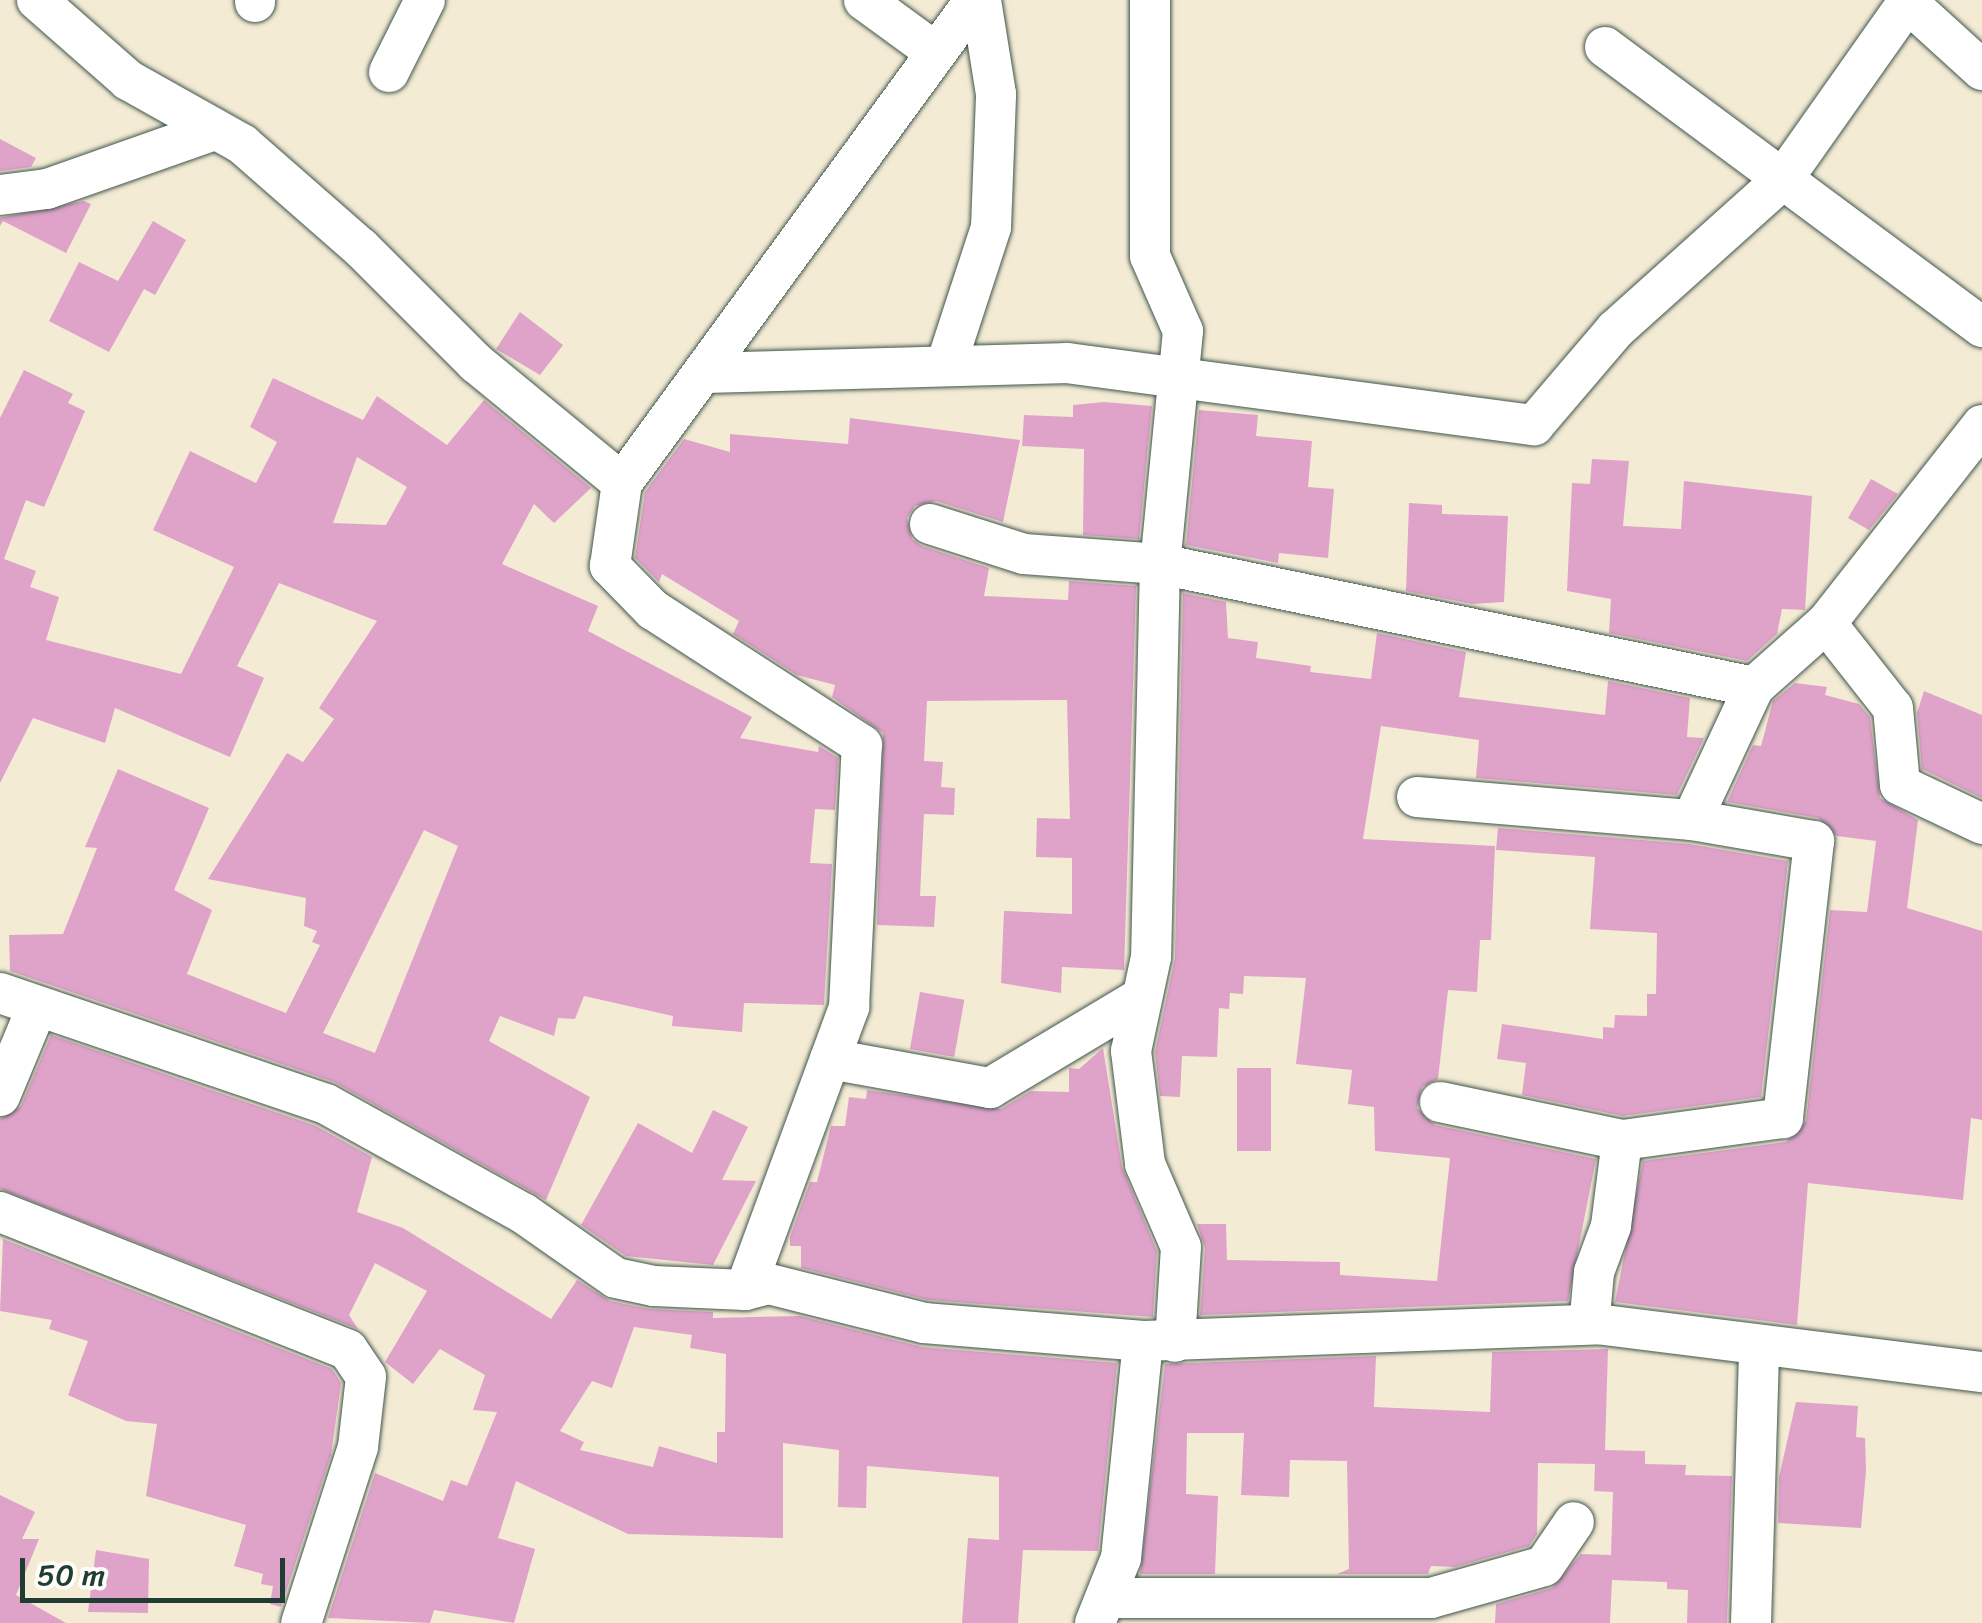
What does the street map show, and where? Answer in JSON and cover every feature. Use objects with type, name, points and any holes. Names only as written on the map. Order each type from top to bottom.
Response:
[{"type":"street","points":[[36,0],[128,80],[212,131],[242,144],[361,248],[476,363],[622,483]]},
{"type":"street","points":[[389,72],[425,0]]},
{"type":"street","points":[[864,0],[934,51]]},
{"type":"street","points":[[745,1290],[849,1007],[862,745],[653,610],[610,566],[622,483],[707,373],[934,51],[978,0]]},
{"type":"street","points":[[946,365],[990,227],[996,94],[978,0]]},
{"type":"street","points":[[1150,0],[1150,256],[1183,331],[1160,564],[1151,957],[1130,1052],[1145,1164],[1182,1248],[1159,1342],[1121,1558],[1102,1611],[1431,1598],[1544,1566],[1574,1522]]},
{"type":"street","points":[[707,373],[1068,363],[1534,426],[1614,330],[1783,180],[1907,1],[1982,70]]},
{"type":"street","points":[[1605,48],[1982,328]]},
{"type":"street","points":[[0,195],[47,189],[212,131]]},
{"type":"street","points":[[1692,820],[1754,686],[1826,623],[1982,425]]},
{"type":"street","points":[[930,524],[1024,554],[1160,564],[1754,686]]},
{"type":"street","points":[[1826,623],[1893,708],[1900,785],[1982,824]]},
{"type":"street","points":[[1417,797],[1692,820],[1814,840],[1783,1118],[1622,1140],[1440,1102]]},
{"type":"street","points":[[830,1059],[990,1088],[1142,996]]},
{"type":"street","points":[[0,1096],[18,1000],[326,1104],[523,1212],[616,1278],[745,1290],[770,1284],[924,1323],[1159,1342],[1596,1324],[1758,1348],[1982,1372]]},
{"type":"street","points":[[1596,1324],[1590,1316],[1594,1272],[1611,1226],[1622,1140]]},
{"type":"street","points":[[0,1212],[348,1350],[366,1377],[358,1447],[301,1623]]},
{"type":"street","points":[[1751,1623],[1758,1348]]},
{"type":"building","points":[[0,139],[36,158],[31,167],[0,171]]},
{"type":"building","points":[[84,201],[91,204],[66,253],[3,221],[0,226],[0,218]]},
{"type":"building","points":[[153,221],[186,240],[155,295],[144,289],[109,352],[49,321],[79,262],[118,281]]},
{"type":"building","points":[[520,312],[563,345],[540,375],[496,349]]},
{"type":"building","points":[[24,370],[73,394],[68,403],[85,411],[44,507],[26,500],[4,559],[36,571],[30,587],[59,597],[46,640],[181,674],[234,567],[153,530],[190,451],[256,483],[277,442],[250,427],[273,378],[363,420],[377,396],[447,445],[484,400],[591,488],[554,523],[534,504],[502,564],[598,606],[588,631],[752,717],[740,738],[818,752],[819,746],[838,758],[835,810],[815,809],[810,863],[832,864],[824,1005],[744,1003],[742,1032],[672,1026],[673,1016],[584,996],[575,1019],[558,1018],[554,1036],[500,1016],[489,1041],[590,1097],[546,1200],[334,1082],[10,971],[9,935],[63,934],[97,848],[85,847],[118,769],[209,808],[174,890],[212,910],[187,974],[286,1013],[320,945],[312,942],[317,931],[304,926],[306,898],[208,879],[287,753],[303,762],[334,719],[319,708],[377,621],[279,583],[237,666],[264,678],[230,757],[115,708],[105,743],[33,718],[0,783],[0,418]],"holes":[[[357,457],[407,487],[386,525],[333,523]],[[424,830],[458,846],[375,1053],[323,1033]]]},
{"type":"building","points":[[1104,402],[1152,406],[1139,539],[1083,535],[1084,449],[1022,446],[1024,415],[1073,417],[1073,405]]},
{"type":"building","points":[[1199,410],[1258,415],[1256,436],[1312,441],[1308,487],[1334,489],[1328,558],[1279,553],[1278,563],[1186,545]]},
{"type":"building","points":[[850,418],[1020,440],[1003,522],[936,501],[915,506],[907,518],[912,539],[922,546],[989,568],[984,596],[1068,600],[1069,581],[1136,586],[1124,970],[1062,967],[1061,993],[1001,983],[1004,911],[1072,914],[1072,858],[1036,857],[1037,818],[1070,819],[1067,700],[927,701],[924,761],[943,762],[941,787],[955,788],[954,815],[924,814],[920,896],[936,896],[934,927],[877,925],[883,733],[832,697],[835,685],[797,675],[733,634],[739,621],[662,574],[659,582],[635,558],[645,492],[684,439],[730,452],[730,434],[848,444]]},
{"type":"building","points":[[1592,459],[1629,461],[1623,526],[1681,529],[1684,481],[1812,496],[1805,610],[1782,609],[1777,634],[1747,661],[1609,633],[1611,599],[1567,591],[1572,483],[1590,484]]},
{"type":"building","points":[[1871,479],[1898,494],[1869,530],[1848,518]]},
{"type":"building","points":[[1409,503],[1442,505],[1442,514],[1508,516],[1504,602],[1472,604],[1406,591]]},
{"type":"building","points":[[1183,593],[1226,602],[1228,638],[1258,642],[1256,658],[1311,666],[1310,672],[1371,679],[1377,633],[1466,652],[1459,697],[1605,715],[1608,681],[1690,698],[1687,737],[1704,738],[1677,795],[1476,778],[1479,740],[1381,726],[1363,839],[1495,846],[1491,940],[1480,940],[1477,992],[1448,990],[1438,1079],[1422,1087],[1417,1108],[1435,1125],[1596,1159],[1568,1301],[1200,1315],[1205,1248],[1197,1224],[1226,1224],[1227,1260],[1340,1262],[1340,1275],[1437,1281],[1450,1158],[1375,1151],[1374,1107],[1348,1104],[1352,1070],[1296,1064],[1306,978],[1244,976],[1243,994],[1230,993],[1229,1009],[1219,1008],[1217,1057],[1182,1056],[1180,1097],[1160,1096],[1155,1052],[1175,958]]},
{"type":"building","points":[[1795,683],[1827,687],[1825,695],[1859,704],[1870,717],[1880,798],[1918,820],[1907,908],[1982,931],[1982,1120],[1971,1118],[1963,1200],[1808,1183],[1797,1325],[1615,1302],[1643,1161],[1786,1142],[1806,1121],[1830,910],[1867,912],[1876,841],[1837,836],[1818,818],[1727,802],[1753,745],[1761,746],[1773,701]]},
{"type":"building","points":[[1924,691],[1982,715],[1982,798],[1922,769],[1917,713]]},
{"type":"building","points":[[1498,828],[1689,844],[1788,861],[1761,1097],[1623,1116],[1522,1095],[1526,1063],[1497,1059],[1502,1024],[1603,1039],[1603,1027],[1614,1028],[1615,1015],[1647,1016],[1647,994],[1656,994],[1657,933],[1590,929],[1595,857],[1496,850]]},
{"type":"building","points":[[920,992],[964,1000],[954,1057],[910,1049]]},
{"type":"building","points":[[51,1035],[316,1126],[372,1157],[357,1212],[403,1228],[551,1319],[577,1280],[610,1301],[649,1309],[713,1312],[713,1318],[800,1316],[922,1347],[1117,1363],[1098,1551],[1023,1550],[1018,1623],[962,1623],[968,1538],[999,1540],[999,1477],[867,1466],[866,1508],[838,1507],[839,1450],[783,1443],[783,1538],[628,1534],[516,1481],[498,1538],[535,1549],[514,1623],[434,1610],[430,1623],[328,1618],[375,1473],[443,1501],[451,1480],[467,1486],[497,1412],[473,1410],[485,1375],[440,1349],[413,1384],[385,1362],[427,1291],[375,1263],[349,1315],[358,1329],[0,1189],[0,1119],[21,1106]],"holes":[[[634,1327],[692,1335],[690,1348],[726,1354],[725,1432],[717,1432],[717,1463],[659,1446],[653,1467],[580,1450],[584,1442],[560,1431],[592,1381],[612,1388]]]},
{"type":"building","points":[[1103,1048],[1122,1167],[1157,1251],[1153,1317],[928,1300],[801,1268],[801,1246],[790,1246],[790,1237],[810,1182],[817,1182],[831,1126],[845,1126],[849,1097],[866,1099],[867,1090],[1001,1109],[1031,1091],[1069,1092],[1069,1068],[1079,1069]]},
{"type":"building","points":[[1237,1068],[1271,1068],[1271,1151],[1237,1151]]},
{"type":"building","points":[[713,1110],[748,1127],[722,1180],[756,1181],[713,1265],[626,1256],[581,1225],[638,1123],[692,1153]]},
{"type":"building","points":[[3,1239],[332,1369],[341,1383],[331,1455],[281,1607],[270,1604],[273,1586],[261,1584],[263,1574],[234,1566],[246,1525],[146,1496],[157,1424],[126,1421],[68,1395],[88,1341],[49,1329],[52,1320],[0,1311]]},
{"type":"building","points":[[1608,1349],[1605,1450],[1645,1451],[1645,1464],[1686,1465],[1685,1475],[1732,1476],[1727,1623],[1687,1623],[1688,1590],[1667,1589],[1667,1582],[1612,1580],[1610,1623],[1495,1623],[1496,1604],[1552,1588],[1581,1554],[1611,1555],[1613,1492],[1594,1491],[1595,1464],[1538,1463],[1537,1534],[1529,1546],[1455,1567],[1431,1566],[1428,1574],[1337,1574],[1349,1569],[1347,1461],[1290,1460],[1289,1497],[1241,1495],[1244,1433],[1187,1433],[1186,1494],[1218,1496],[1215,1574],[1140,1574],[1165,1364],[1376,1356],[1374,1407],[1490,1412],[1492,1352]]},
{"type":"building","points":[[1796,1402],[1858,1406],[1856,1437],[1865,1438],[1866,1471],[1861,1528],[1778,1523],[1779,1477]]},
{"type":"building","points":[[0,1495],[35,1512],[22,1539],[39,1539],[16,1595],[66,1623],[0,1623]]},
{"type":"building","points":[[96,1550],[149,1559],[148,1613],[88,1612]]}]
